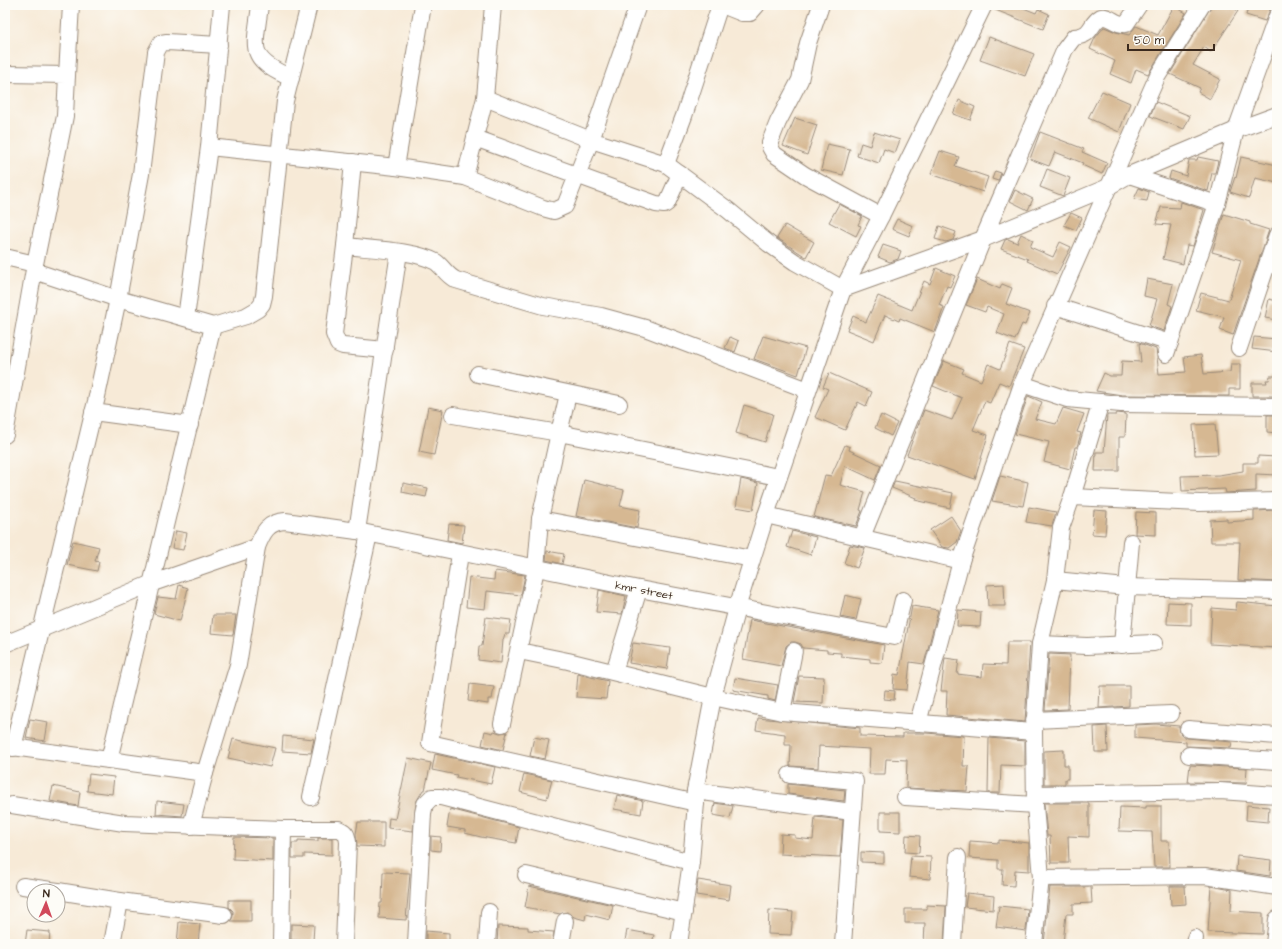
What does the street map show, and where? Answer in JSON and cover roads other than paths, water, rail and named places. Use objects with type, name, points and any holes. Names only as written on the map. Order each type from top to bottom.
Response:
[{"type":"street","points":[[5,435],[10,368],[35,267],[65,116],[71,5]]},
{"type":"street","points":[[186,318],[209,147],[222,5]]},
{"type":"street","points":[[260,5],[256,43],[257,55],[262,62],[274,70],[291,78]]},
{"type":"street","points":[[5,257],[118,299],[213,326],[246,316],[258,309],[262,304],[280,156],[285,101],[309,5]]},
{"type":"street","points":[[396,167],[423,5]]},
{"type":"street","points":[[465,177],[485,98],[493,5]]},
{"type":"street","points":[[209,147],[280,156],[396,167],[465,177],[554,211],[564,206],[577,175],[591,140],[638,5]]},
{"type":"street","points":[[666,164],[684,116],[721,5],[742,13],[750,13],[757,5]]},
{"type":"street","points":[[821,5],[808,43],[800,80],[778,122],[770,142],[770,147],[774,154],[805,175],[881,216]]},
{"type":"street","points":[[679,944],[691,862],[696,797],[713,697],[737,608],[778,477],[843,289],[881,216],[984,5]]},
{"type":"street","points":[[862,537],[983,239],[1069,42],[1074,37],[1083,36],[1090,32],[1101,17],[1105,16],[1121,25],[1126,24],[1139,5]]},
{"type":"street","points":[[918,723],[961,561],[1022,384],[1106,188],[1156,77],[1202,5]]},
{"type":"street","points":[[1056,306],[1168,348],[1217,204],[1236,130],[1277,16]]},
{"type":"street","points":[[205,773],[9,747],[42,630],[118,299],[141,174],[158,46],[167,42],[218,45]]},
{"type":"street","points":[[5,74],[67,75]]},
{"type":"street","points":[[485,98],[591,140],[666,164],[728,210],[769,244],[795,262],[843,289],[983,239],[1106,188],[1129,175],[1236,130],[1277,115]]},
{"type":"street","points":[[475,138],[656,204],[664,205],[667,203],[680,174]]},
{"type":"street","points":[[352,162],[345,246],[334,334],[338,344],[343,346],[385,350]]},
{"type":"street","points":[[1129,175],[1217,204]]},
{"type":"street","points":[[1239,348],[1277,235]]},
{"type":"street","points":[[345,246],[399,252],[424,257],[437,263],[447,275],[456,280],[543,306],[601,316],[645,328],[808,390]]},
{"type":"street","points":[[311,797],[363,533],[385,350],[399,252]]},
{"type":"street","points":[[109,760],[213,326]]},
{"type":"street","points":[[478,374],[619,404]]},
{"type":"street","points":[[1022,384],[1068,399],[1122,404],[1277,406]]},
{"type":"street","points":[[502,724],[536,569],[540,519],[568,394]]},
{"type":"street","points":[[1034,944],[1041,878],[1035,800],[1034,726],[1040,644],[1055,580],[1061,528],[1101,402]]},
{"type":"street","points":[[93,412],[190,425]]},
{"type":"street","points":[[453,415],[559,433],[778,477]]},
{"type":"street","points":[[1072,497],[1200,502],[1277,501]]},
{"type":"street","points":[[766,515],[961,561]]},
{"type":"street","points":[[540,519],[752,559]]},
{"type":"street","name":"kmr street","points":[[191,826],[205,773],[238,665],[257,547],[268,526],[276,521],[285,521],[363,533],[536,569],[894,637],[903,600]]},
{"type":"street","points":[[1122,645],[1131,542]]},
{"type":"street","points":[[5,644],[42,630],[150,584],[257,547]]},
{"type":"street","points":[[460,554],[430,743],[696,797],[852,812]]},
{"type":"street","points":[[1055,580],[1126,586],[1277,591]]},
{"type":"street","points":[[614,672],[639,589]]},
{"type":"street","points":[[1040,644],[1122,645],[1154,643]]},
{"type":"street","points":[[519,651],[568,661],[713,697],[782,712],[918,723],[1034,726],[1171,714]]},
{"type":"street","points":[[782,712],[794,651]]},
{"type":"street","points":[[1188,729],[1277,736]]},
{"type":"street","points":[[1189,755],[1277,761]]},
{"type":"street","points":[[790,775],[855,782],[843,944]]},
{"type":"street","points":[[905,797],[1035,800],[1220,791],[1277,795]]},
{"type":"street","points":[[416,944],[423,813],[425,804],[432,797],[441,797],[691,862]]},
{"type":"street","points":[[12,805],[124,823],[283,829],[339,829],[347,834],[348,842],[344,944]]},
{"type":"street","points":[[281,944],[283,829]]},
{"type":"street","points":[[953,944],[958,857]]},
{"type":"street","points":[[526,875],[684,912]]},
{"type":"street","points":[[1041,878],[1204,876],[1277,887]]},
{"type":"street","points":[[66,892],[224,915]]},
{"type":"street","points":[[112,944],[120,901]]},
{"type":"street","points":[[487,944],[489,912]]},
{"type":"street","points":[[1275,943],[1277,919]]},
{"type":"street","points":[[561,944],[565,921]]}]
